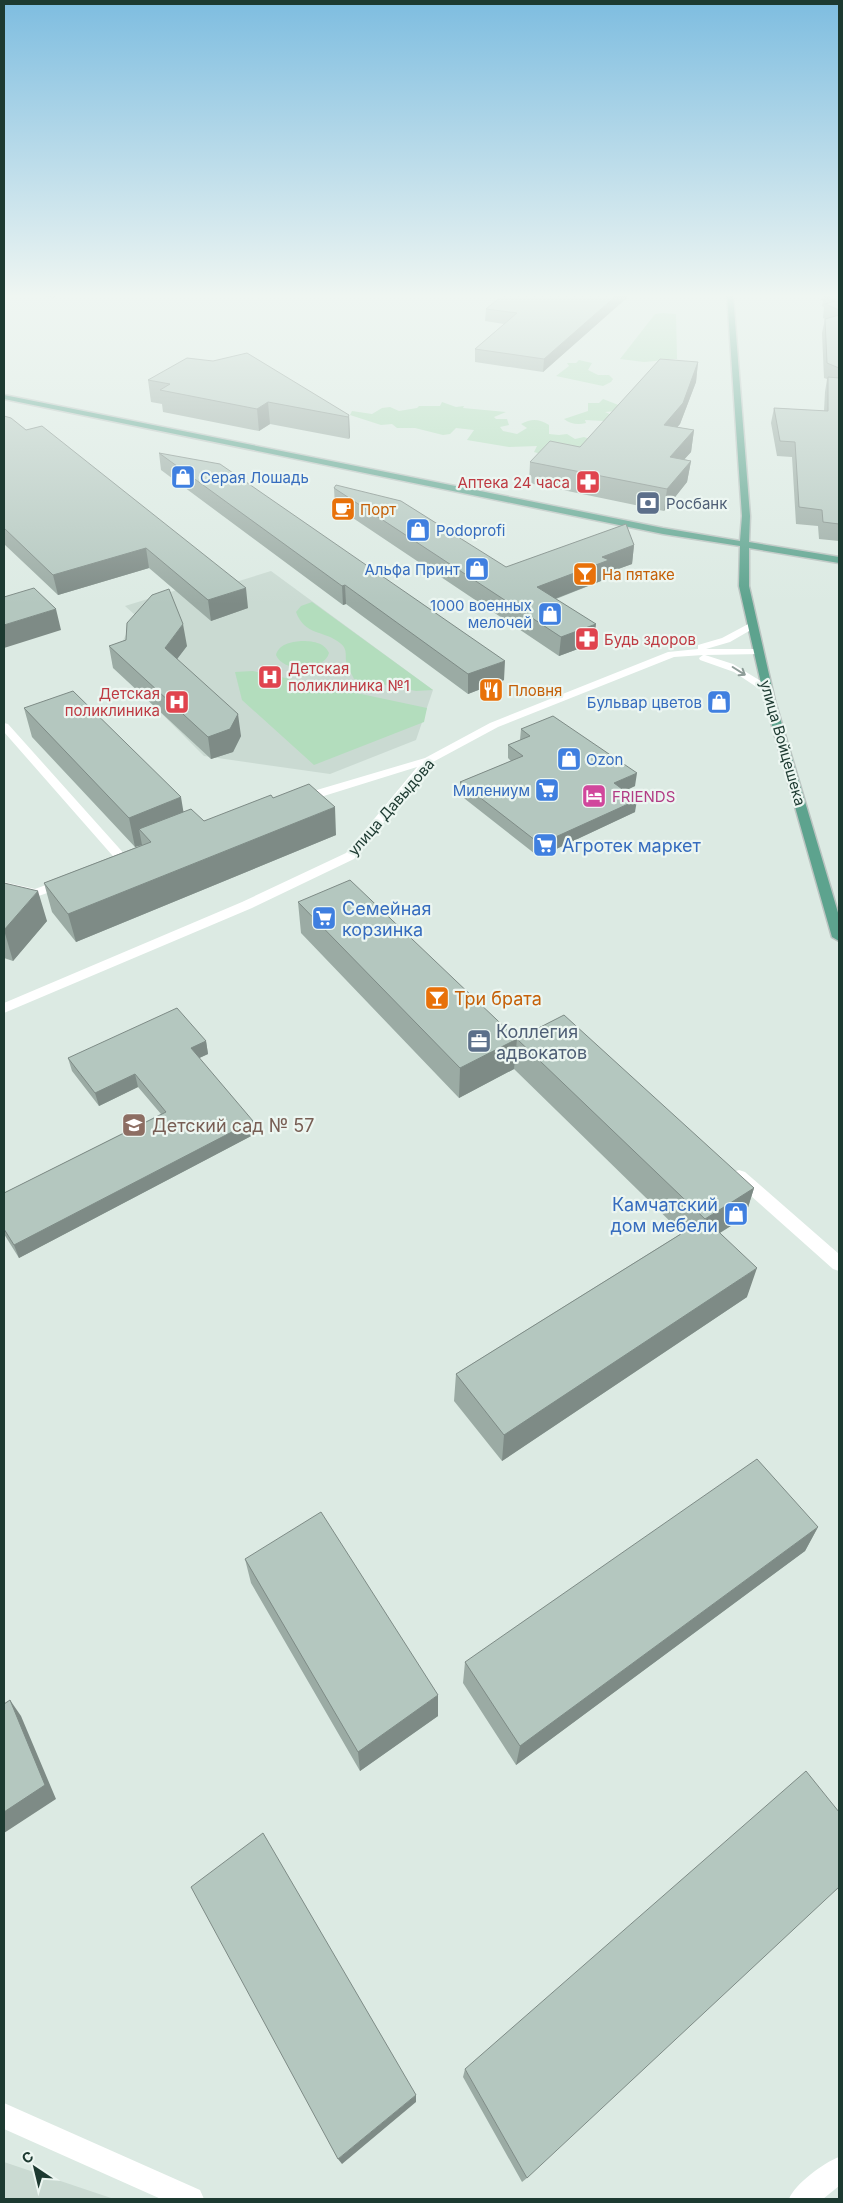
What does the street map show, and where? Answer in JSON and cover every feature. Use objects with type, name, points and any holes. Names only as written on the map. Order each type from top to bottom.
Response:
[{"type":"main road","points":[[8,398],[744,546],[839,560]]},
{"type":"main road","name":"улица Войцешека","points":[[738,398],[746,506],[744,586],[768,690],[839,937]]},
{"type":"street","points":[[685,652],[726,640],[752,625]]},
{"type":"street","name":"улица Давыдова","points":[[4,1008],[247,905],[350,856],[429,760],[494,725],[658,658],[685,652],[758,652]]},
{"type":"street","points":[[658,658],[671,656],[704,658],[721,662],[735,668],[768,690]]},
{"type":"street","points":[[4,726],[128,858],[106,866]]},
{"type":"street","points":[[292,796],[311,796],[429,760]]},
{"type":"street","points":[[4,886],[36,893],[73,879]]},
{"type":"street","points":[[728,1166],[839,1264]]},
{"type":"street","points":[[4,2116],[191,2199]]},
{"type":"street","points":[[802,2199],[839,2170]]},
{"type":"shaded area","name":"Детская поликлиника №1","points":[[271,571],[433,690],[416,740],[330,774],[204,756],[112,664],[135,615],[125,606],[213,579],[239,581]]},
{"type":"shaded area","points":[[4,2162],[114,2199],[4,2199]]},
{"type":"green space","points":[[603,399],[621,406],[616,411],[605,412],[612,415],[604,421],[585,420],[586,423],[577,424],[564,419],[588,411],[588,403],[599,403]]},
{"type":"green space","points":[[442,402],[456,407],[464,406],[463,408],[506,412],[494,417],[496,419],[507,419],[509,425],[500,427],[503,431],[517,434],[527,428],[521,424],[535,420],[549,425],[549,434],[567,434],[575,439],[584,437],[601,443],[554,458],[534,452],[537,446],[509,447],[467,440],[474,430],[456,428],[450,434],[443,435],[415,428],[397,428],[392,424],[381,425],[350,415],[352,411],[372,414],[382,408],[390,407],[399,411],[419,406],[440,406]]},
{"type":"green space","points":[[312,602],[433,690],[416,691],[354,679],[346,662],[343,646],[334,639],[310,629],[300,620],[296,612],[301,606]]},
{"type":"green space","points":[[313,642],[324,646],[329,653],[326,659],[320,664],[303,668],[287,665],[280,661],[276,655],[280,648],[289,643]]},
{"type":"green space","points":[[253,671],[427,708],[424,722],[314,765],[242,700],[235,672]]},
{"type":"building","points":[[200,398],[321,398],[349,415],[348,417],[268,402],[257,409]]},
{"type":"building","points":[[625,398],[685,398],[683,403],[664,425],[694,430],[670,457],[691,461],[667,489],[530,462],[550,441],[580,447]]},
{"type":"building","points":[[828,398],[839,398],[839,524],[823,522],[822,510],[799,507],[795,442],[780,441],[774,408],[828,411]]},
{"type":"building","points":[[4,416],[11,418],[26,430],[42,426],[246,588],[208,600],[146,548],[53,575],[4,528]]},
{"type":"building","points":[[159,453],[220,464],[505,661],[468,674],[345,585],[342,586]]},
{"type":"building","points":[[336,485],[401,501],[506,567],[626,524],[634,545],[602,557],[609,560],[537,587],[596,624],[561,637],[334,488]]},
{"type":"building","points":[[34,588],[56,609],[4,625],[4,597]]},
{"type":"building","points":[[169,589],[183,624],[165,648],[238,714],[230,729],[208,737],[109,646],[126,640],[127,623],[152,595]]},
{"type":"building","points":[[73,691],[181,797],[129,818],[24,708]]},
{"type":"building","name":"Милениум","points":[[553,716],[637,773],[614,783],[637,800],[540,844],[460,782],[523,756],[508,745],[530,736],[521,729]]},
{"type":"building","points":[[309,784],[335,807],[68,914],[44,883],[151,842],[139,829],[191,809],[204,821],[271,795],[273,798]]},
{"type":"building","points":[[350,880],[517,1039],[460,1068],[298,902]]},
{"type":"building","points":[[4,883],[38,891],[4,930]]},
{"type":"building","points":[[177,1008],[206,1041],[191,1048],[253,1121],[14,1245],[4,1229],[4,1193],[166,1112],[135,1074],[95,1093],[68,1058]]},
{"type":"building","points":[[564,1015],[754,1188],[705,1219],[517,1039]]},
{"type":"building","points":[[705,1219],[757,1268],[504,1435],[456,1374]]},
{"type":"building","points":[[757,1459],[818,1527],[520,1746],[465,1662]]},
{"type":"building","points":[[321,1512],[438,1695],[358,1752],[245,1559]]},
{"type":"building","points":[[10,1700],[45,1785],[4,1812],[4,1704]]},
{"type":"building","points":[[806,1771],[839,1812],[839,1887],[527,2178],[465,2069]]},
{"type":"building","points":[[263,1833],[416,2095],[338,2159],[191,1887]]},
{"type":"place","name":"Серая Лошадь","points":[[183,477]]},
{"type":"place","name":"Аптека 24 часа","points":[[588,482]]},
{"type":"place","name":"Росбанк","points":[[648,503]]},
{"type":"place","name":"Порт","points":[[343,509]]},
{"type":"place","name":"Podoprofi","points":[[418,530]]},
{"type":"place","name":"Альфа Принт","points":[[477,569]]},
{"type":"place","name":"На пятаке","points":[[585,574]]},
{"type":"place","name":"1000 военных мелочей","points":[[550,614]]},
{"type":"place","name":"Будь здоров","points":[[587,639]]},
{"type":"place","name":"Детская поликлиника №1","points":[[270,677]]},
{"type":"place","name":"Пловня","points":[[491,690]]},
{"type":"place","name":"Детская поликлиника","points":[[177,702]]},
{"type":"place","name":"Бульвар цветов","points":[[719,702]]},
{"type":"place","name":"Ozon","points":[[569,759]]},
{"type":"place","name":"Милениум","points":[[547,790]]},
{"type":"place","name":"FRIENDS","points":[[594,796]]},
{"type":"place","name":"Агротек маркет","points":[[545,845]]},
{"type":"place","name":"Семейная корзинка","points":[[324,918]]},
{"type":"place","name":"Три брата","points":[[437,998]]},
{"type":"place","name":"Коллегия адвокатов","points":[[479,1041]]},
{"type":"place","name":"Детский сад № 57","points":[[134,1125]]},
{"type":"place","name":"Камчатский дом мебели","points":[[736,1214]]}]
